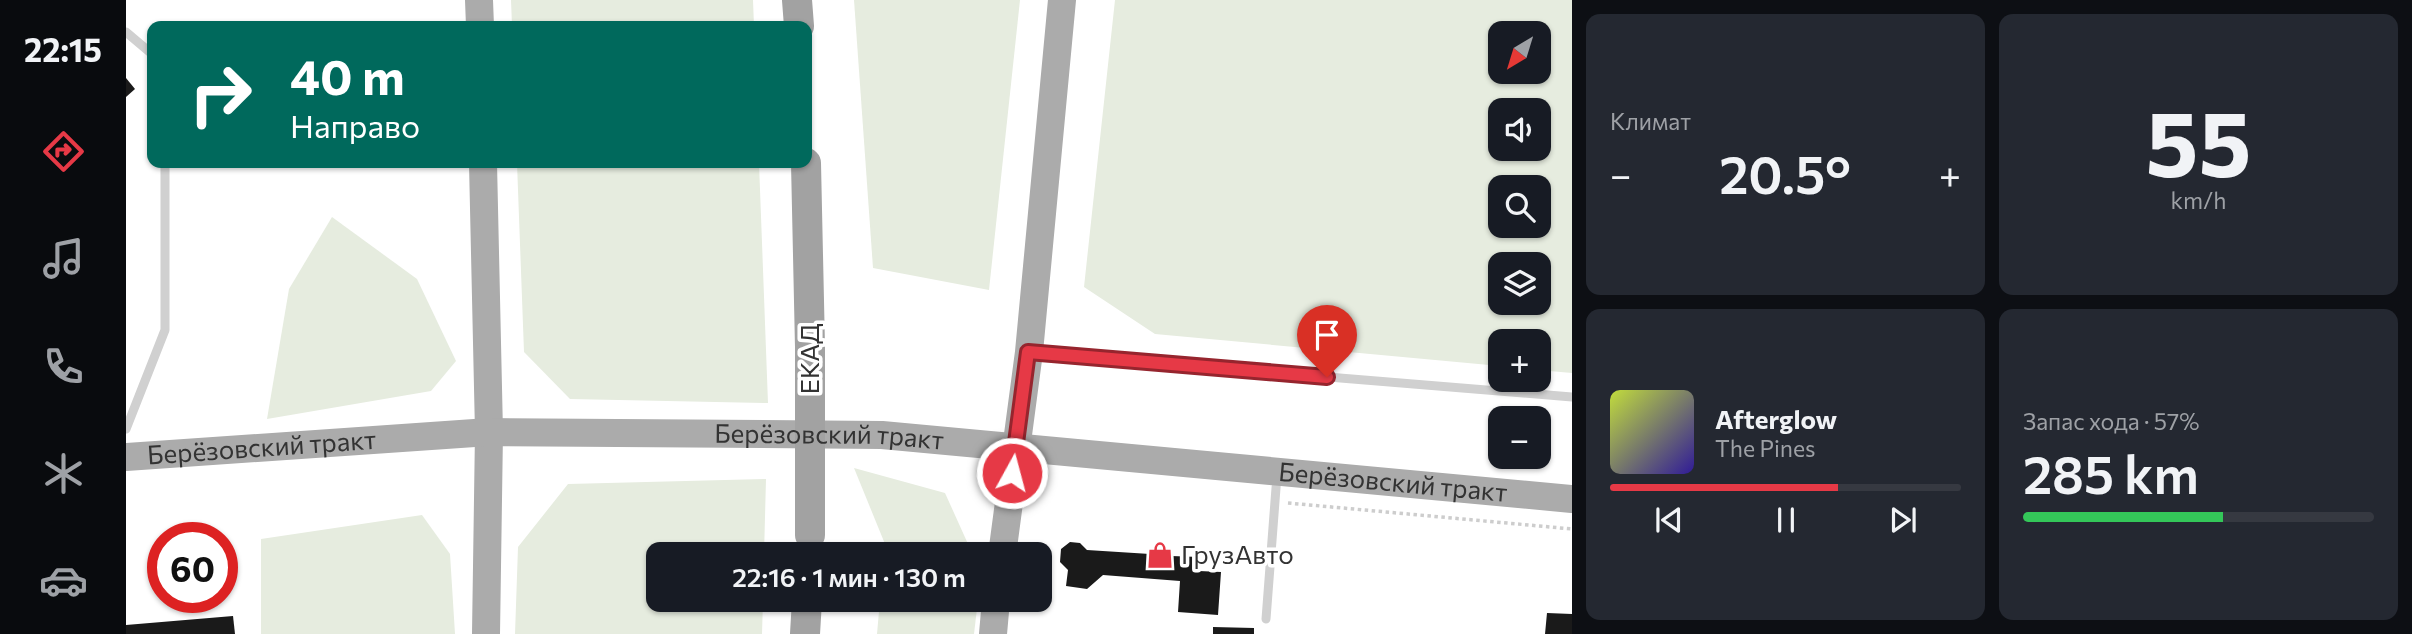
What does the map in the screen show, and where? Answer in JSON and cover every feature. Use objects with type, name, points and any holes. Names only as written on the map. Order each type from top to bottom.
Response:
[{"type":"highway","points":[[797,0],[799,21]]},
{"type":"highway","name":"ЕКАД","points":[[807,168],[810,542]]},
{"type":"highway","points":[[805,634],[806,612]]},
{"type":"main road","points":[[479,0],[480,21]]},
{"type":"main road","points":[[1004,542],[1028,352],[1062,0]]},
{"type":"main road","points":[[483,168],[489,432],[486,634]]},
{"type":"main road","name":"Берёзовский тракт","points":[[130,449],[489,432],[882,435],[1572,499]]},
{"type":"main road","points":[[993,634],[995,612]]},
{"type":"lane","points":[[126,32],[147,50]]},
{"type":"lane","points":[[126,429],[165,330],[165,168]]},
{"type":"lane","points":[[1028,352],[1572,397]]},
{"type":"lane","points":[[1266,619],[1278,470]]},
{"type":"path","points":[[1275,502],[1572,530]]},
{"type":"shaded area","points":[[511,0],[753,0],[754,21],[512,21]]},
{"type":"shaded area","points":[[854,0],[1020,0],[989,290],[873,268]]},
{"type":"shaded area","points":[[1115,0],[1572,0],[1572,373],[1551,371],[1551,329],[1488,329],[1488,365],[1155,334],[1084,287]]},
{"type":"shaded area","points":[[517,168],[759,168],[768,403],[570,399],[524,352]]},
{"type":"shaded area","points":[[332,217],[417,279],[456,361],[431,391],[267,419],[289,289]]},
{"type":"shaded area","points":[[854,468],[945,493],[967,542],[884,542]]},
{"type":"shaded area","points":[[766,479],[764,542],[646,542],[646,612],[763,612],[762,634],[515,634],[518,547],[568,484]]},
{"type":"shaded area","points":[[422,515],[450,554],[455,634],[261,634],[261,539]]},
{"type":"shaded area","points":[[879,612],[977,612],[974,634],[877,634]]},
{"type":"building","points":[[126,78],[135,89],[126,97]]},
{"type":"building","points":[[1070,542],[1080,543],[1087,550],[1150,554],[1161,545],[1171,556],[1200,557],[1199,571],[1221,572],[1218,615],[1178,612],[1180,581],[1103,575],[1087,589],[1066,586],[1068,570],[1060,562],[1061,549]]},
{"type":"building","points":[[1547,613],[1572,614],[1572,634],[1545,634]]},
{"type":"building","points":[[233,616],[235,634],[126,634],[126,625]]},
{"type":"building","points":[[1213,627],[1254,628],[1254,634],[1213,634]]},
{"type":"place","name":"ГрузАвто","points":[[1160,555]]},
{"type":"route","points":[[1012,473],[1028,352],[1327,377]]}]
